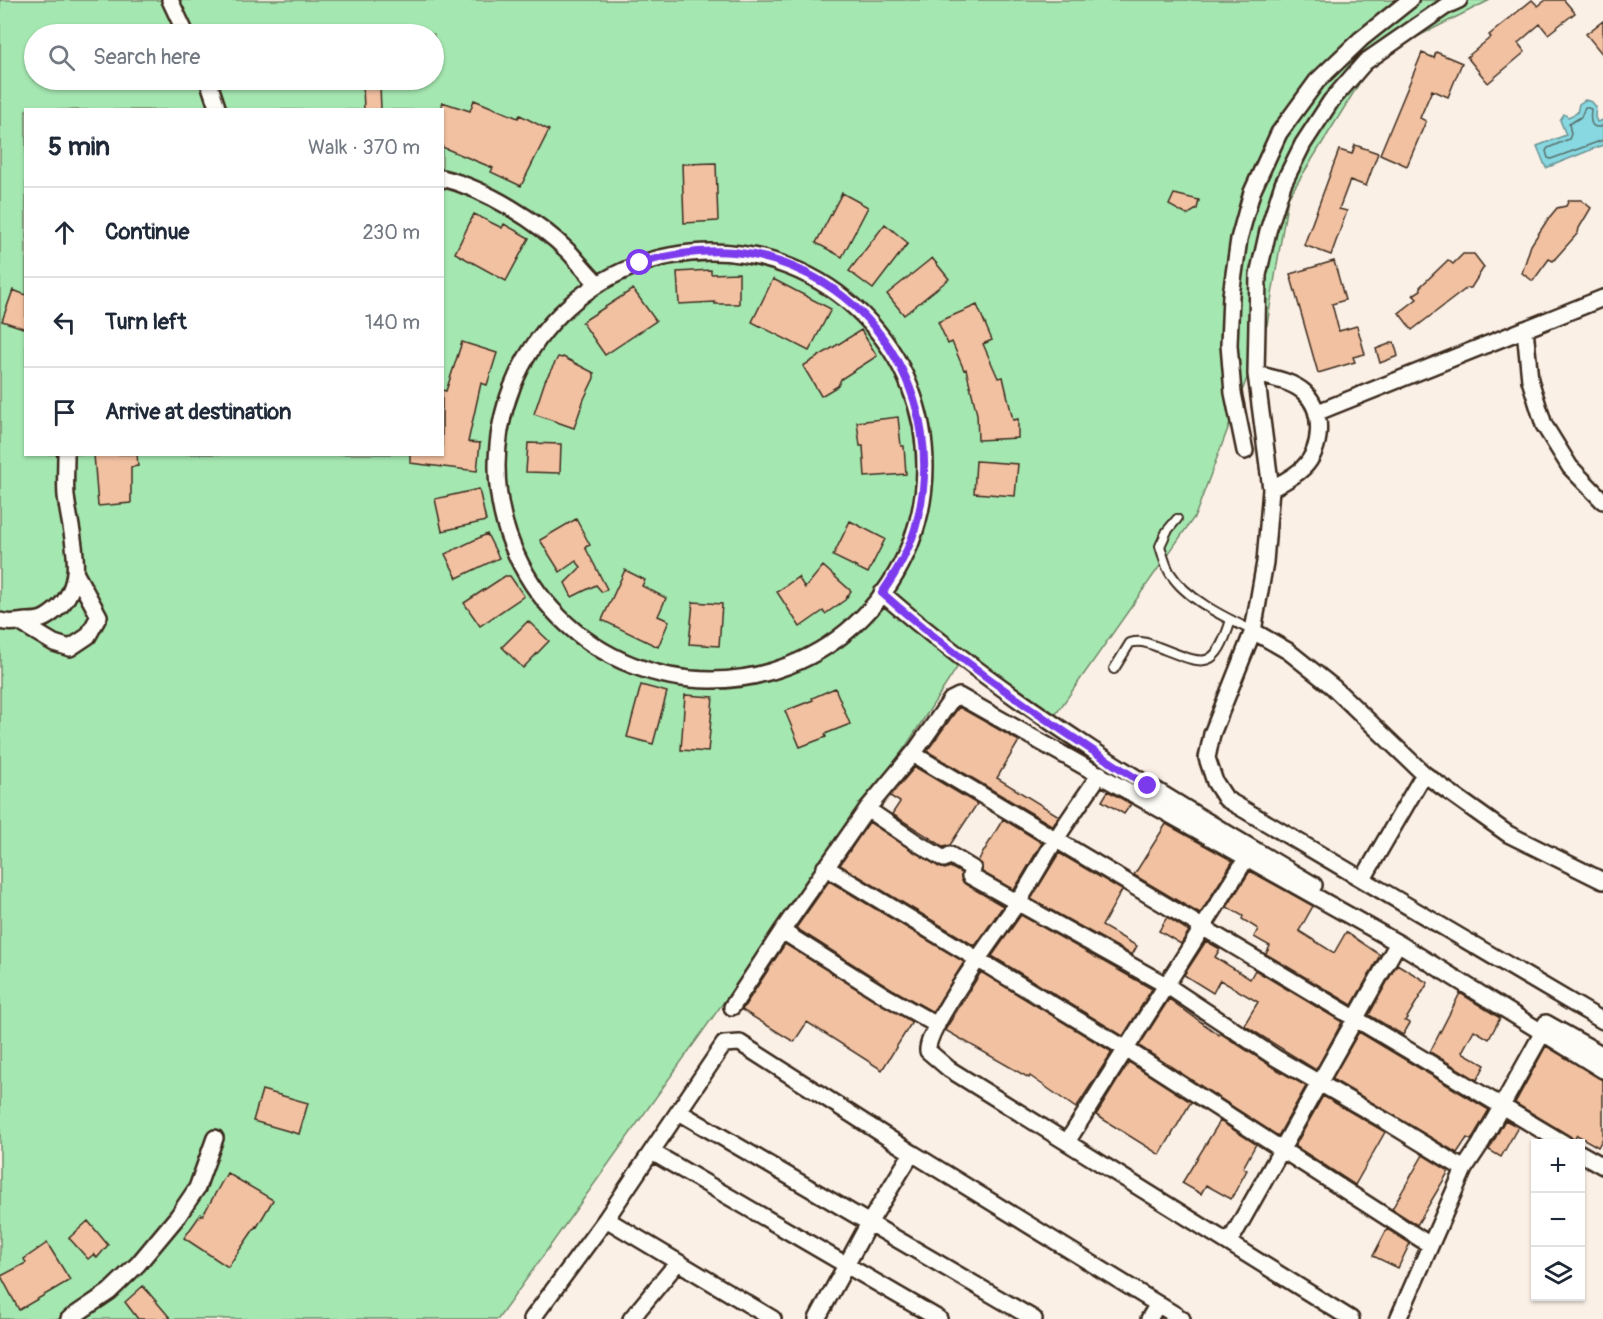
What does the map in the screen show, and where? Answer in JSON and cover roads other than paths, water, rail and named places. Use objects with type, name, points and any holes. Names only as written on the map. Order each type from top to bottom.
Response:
[{"type":"street","points":[[170,0],[181,24]]},
{"type":"street","points":[[1245,451],[1233,393],[1229,345],[1231,295],[1239,239],[1252,192],[1279,133],[1317,81],[1361,39],[1397,8],[1410,0]]},
{"type":"street","points":[[1459,0],[1446,6],[1365,62],[1331,101],[1303,144],[1280,194],[1268,231],[1258,275],[1256,374],[1271,489],[1265,562],[1253,631],[1212,734],[1207,758],[1215,782],[1226,799],[1603,1022]]},
{"type":"street","points":[[211,90],[217,108]]},
{"type":"street","points":[[444,179],[479,192],[519,214],[563,247],[598,284]]},
{"type":"street","points":[[734,252],[768,259],[802,271],[842,296],[868,320],[890,348],[911,390],[919,413],[925,460],[924,483],[915,530],[906,552],[882,593],[853,625],[808,657],[778,669],[736,678],[714,680],[681,678],[649,671],[619,660],[591,644],[565,623],[543,599],[531,581],[511,542],[499,490],[498,446],[504,414],[514,382],[529,354],[548,327],[571,304],[598,284],[618,273],[663,257],[686,253],[734,252]]},
{"type":"street","points":[[1318,412],[1603,298]]},
{"type":"street","points":[[1525,329],[1530,380],[1544,425],[1570,467],[1603,501]]},
{"type":"street","points":[[1256,374],[1286,381],[1305,393],[1318,412],[1318,441],[1304,468],[1271,489]]},
{"type":"street","points":[[0,621],[12,624],[44,621],[66,602],[76,574],[75,549],[66,496],[66,456]]},
{"type":"street","points":[[18,622],[54,643],[70,648],[88,636],[99,616],[76,574]]},
{"type":"street","points":[[882,593],[971,667],[1094,753],[1603,1055]]},
{"type":"street","points":[[1253,631],[1288,651],[1333,687],[1424,774],[1508,834],[1603,881]]},
{"type":"street","points":[[732,1007],[825,867],[867,809],[913,754],[951,700],[959,696],[1398,943],[1603,1070]]},
{"type":"street","points":[[913,754],[1558,1139]]},
{"type":"street","points":[[1100,774],[1056,839],[1018,902],[977,959],[937,1025],[927,1046],[931,1055],[949,1069],[1351,1319]]},
{"type":"street","points":[[1363,879],[1424,774]]},
{"type":"street","points":[[867,809],[917,843],[944,858],[950,855],[973,869],[970,876],[1166,985],[1235,1032],[1464,1169]]},
{"type":"street","points":[[1067,1142],[1246,859]]},
{"type":"street","points":[[825,867],[1126,1049],[1430,1245]]},
{"type":"street","points":[[782,931],[887,997],[937,1025]]},
{"type":"street","points":[[1229,1243],[1398,943]]},
{"type":"street","points":[[1398,1319],[1464,1169],[1480,1145],[1543,1032]]},
{"type":"street","points":[[532,1319],[606,1220],[724,1044],[740,1043],[912,1153],[1182,1319]]},
{"type":"street","points":[[679,1112],[1034,1319]]},
{"type":"street","points":[[69,1319],[110,1292],[138,1264],[178,1216],[197,1188],[215,1138]]},
{"type":"street","points":[[652,1152],[939,1319]]},
{"type":"street","points":[[818,1319],[869,1223],[912,1153]]},
{"type":"street","points":[[1585,1155],[1603,1166]]},
{"type":"street","points":[[606,1220],[773,1319]]},
{"type":"street","points":[[631,1319],[678,1262]]},
{"type":"street","points":[[1149,1319],[1158,1304]]},
{"type":"lane","points":[[1177,519],[1167,531],[1161,546],[1170,573],[1188,592],[1231,620],[1253,631]]},
{"type":"lane","points":[[1114,669],[1130,643],[1140,640],[1190,659],[1207,661],[1215,657],[1226,638],[1231,620]]},
{"type":"water","points":[[1585,100],[1592,102],[1596,107],[1597,122],[1603,120],[1603,145],[1546,168],[1537,146],[1566,135],[1560,120],[1564,114],[1568,117],[1577,113],[1579,104]]}]
